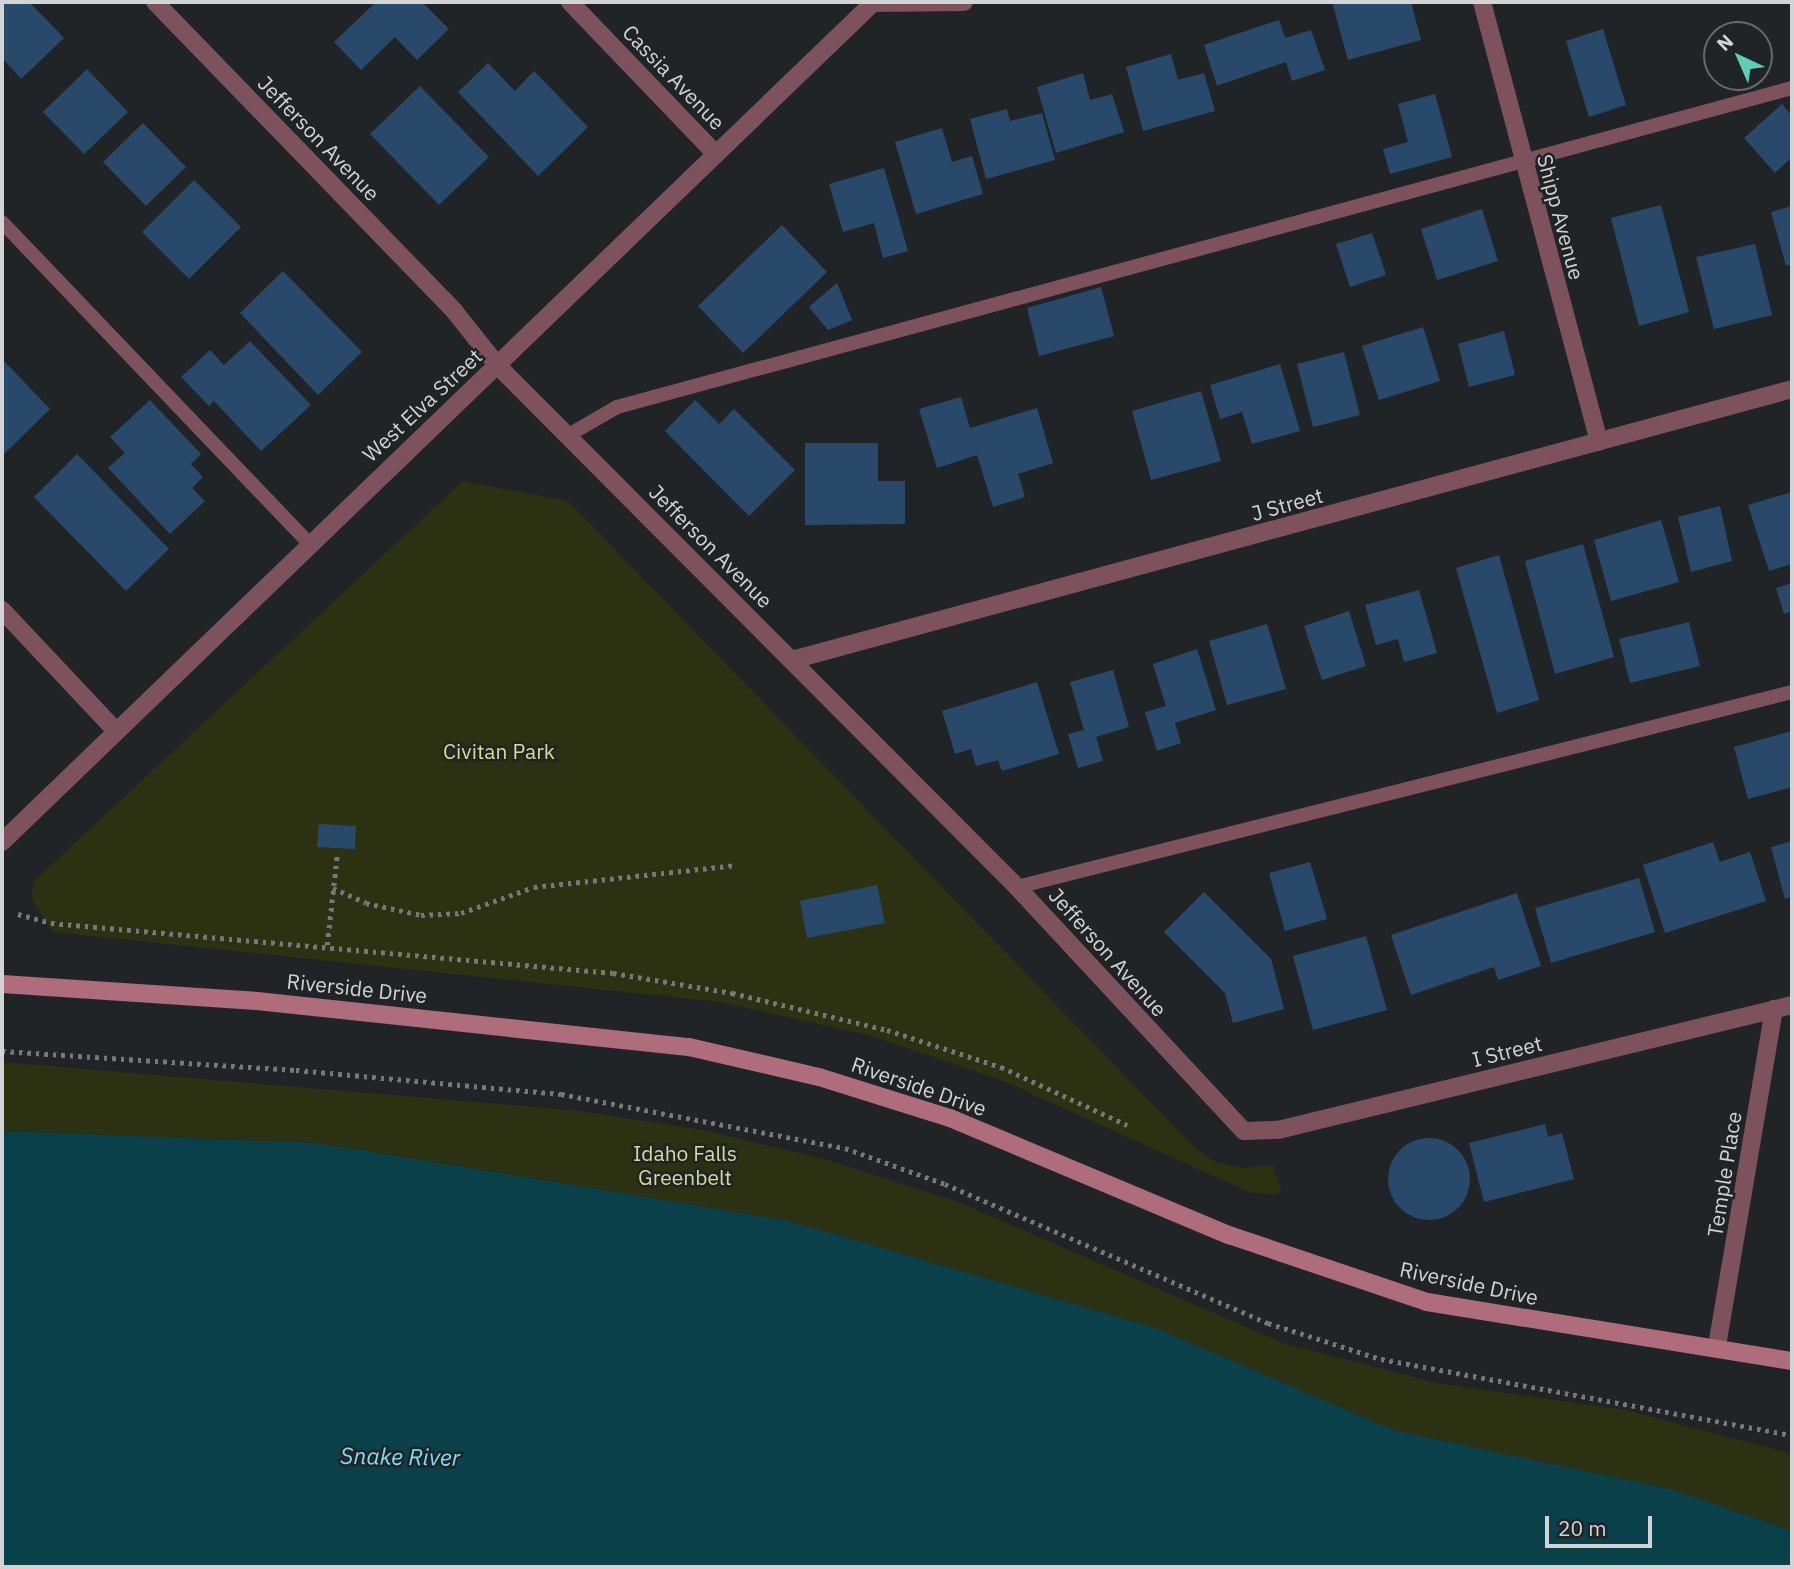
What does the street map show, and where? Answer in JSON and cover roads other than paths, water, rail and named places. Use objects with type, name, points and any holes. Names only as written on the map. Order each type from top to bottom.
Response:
[{"type":"main road","name":"Riverside Drive","points":[[2,984],[270,1002],[690,1047],[819,1077],[950,1118],[1229,1235],[1427,1301],[1717,1346],[1792,1361]]},
{"type":"street","name":"Jefferson Avenue","points":[[155,2],[455,312],[498,366],[1017,887],[1234,1124]]},
{"type":"street","name":"Cassia Avenue","points":[[570,2],[716,154]]},
{"type":"street","points":[[873,3],[964,2]]},
{"type":"street","name":"Shipp Avenue","points":[[1482,2],[1599,442]]},
{"type":"street","name":"West Elva Street","points":[[2,842],[114,729],[308,542],[498,366],[873,3]]},
{"type":"street","name":"J Street","points":[[792,660],[1792,389]]},
{"type":"street","points":[[2,610],[114,729]]},
{"type":"street","name":"I Street","points":[[1234,1124],[1253,1133],[1278,1130],[1792,1005]]},
{"type":"street","name":"Temple Place","points":[[1717,1346],[1774,1009]]},
{"type":"lane","points":[[567,436],[617,407],[1792,88]]},
{"type":"lane","points":[[2,222],[308,542]]},
{"type":"lane","points":[[1017,887],[1792,692]]},
{"type":"water","name":"Snake River","points":[[2,1131],[318,1143],[786,1220],[1156,1328],[1393,1430],[1670,1489],[1792,1531],[1792,1567],[2,1567]]},
{"type":"park label","name":"Civitan Park","points":[[499,751]]},
{"type":"park label","name":"Idaho Falls Greenbelt","points":[[685,1165]]}]
